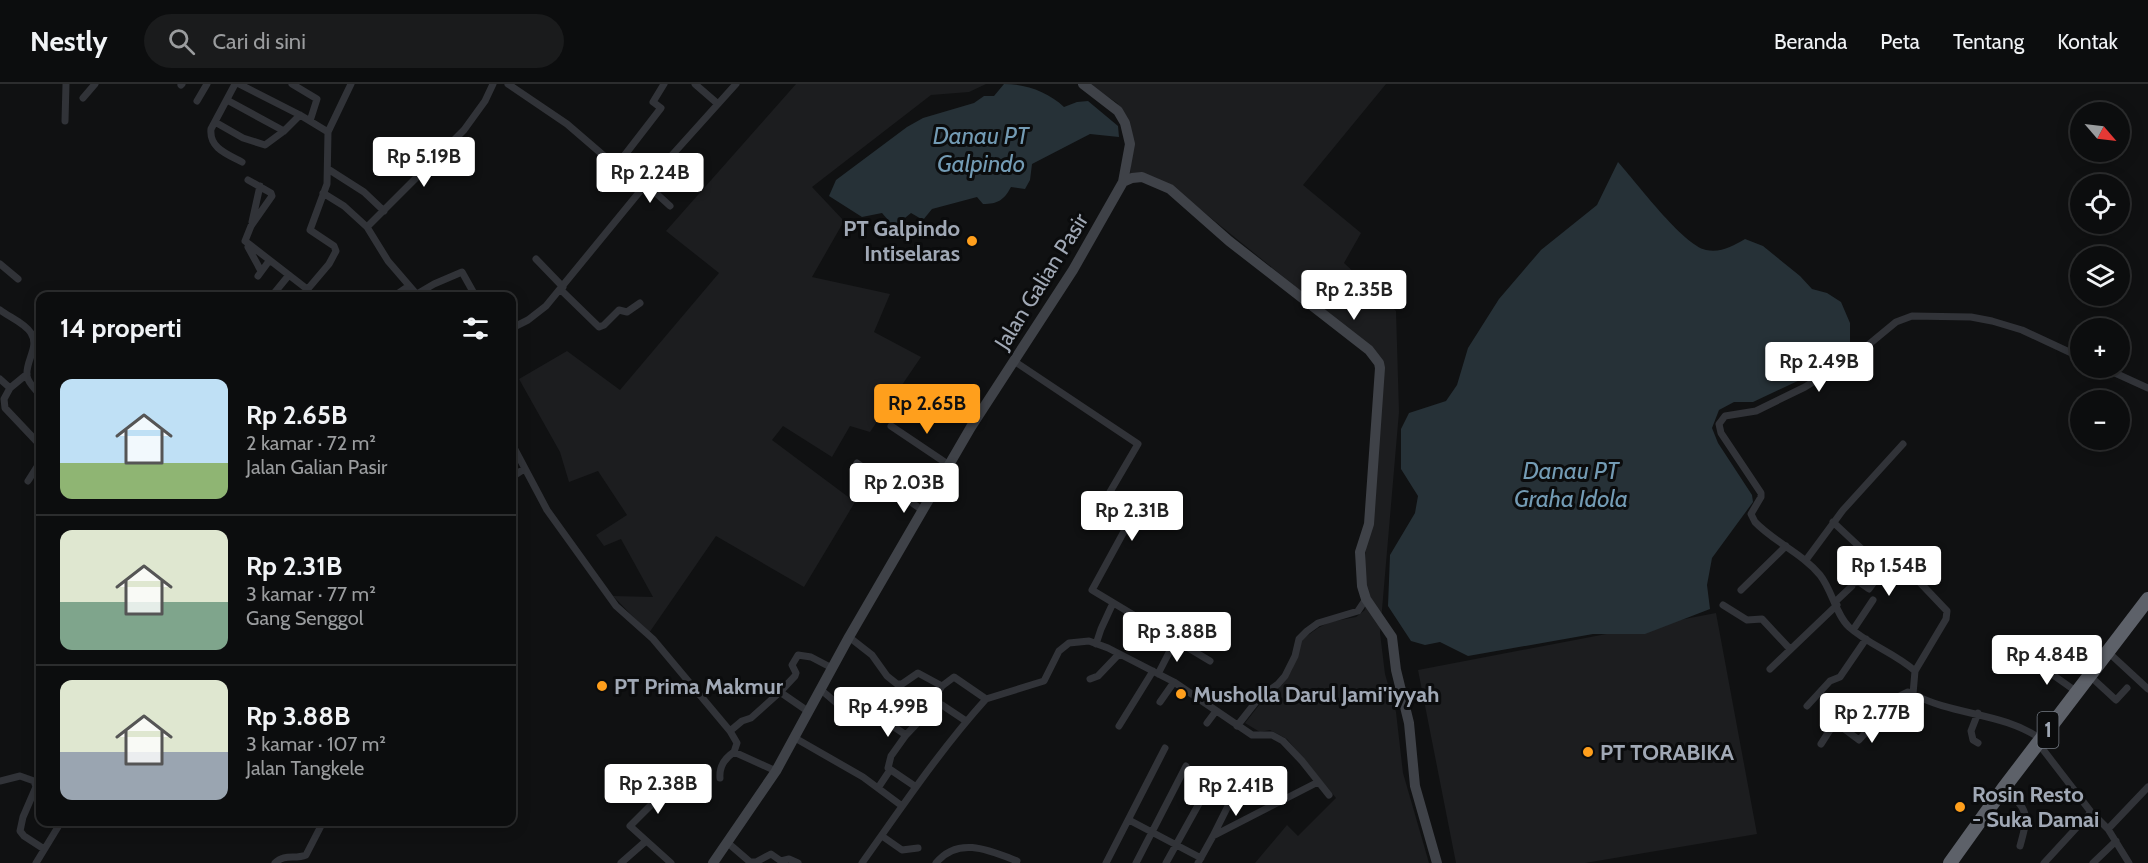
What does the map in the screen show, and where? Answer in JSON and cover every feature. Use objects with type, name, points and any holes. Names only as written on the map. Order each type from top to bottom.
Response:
[{"type":"highway","name":"1","points":[[1956,860],[2003,789],[2148,599]]},
{"type":"street","points":[[65,121],[66,84]]},
{"type":"street","points":[[83,98],[95,84]]},
{"type":"street","points":[[197,101],[207,84]]},
{"type":"street","points":[[242,162],[215,146],[211,136],[226,100],[237,84],[300,115],[328,132]]},
{"type":"street","points":[[292,84],[317,99],[310,121]]},
{"type":"street","points":[[305,292],[329,264],[336,251],[334,246],[310,230],[323,193],[328,169],[328,132],[351,84]]},
{"type":"street","points":[[367,227],[464,130],[485,101],[493,84]]},
{"type":"street","points":[[508,84],[567,124],[589,144],[646,184],[670,206]]},
{"type":"street","points":[[617,165],[661,108],[653,102],[664,84]]},
{"type":"street","points":[[695,84],[718,104]]},
{"type":"street","points":[[516,326],[536,315],[562,289],[646,184],[736,84]]},
{"type":"street","points":[[1083,84],[1118,111],[1125,123],[1130,144],[1124,182]]},
{"type":"street","points":[[226,100],[284,131]]},
{"type":"street","points":[[215,122],[243,138],[265,145],[300,115]]},
{"type":"street","points":[[328,169],[364,192],[384,211]]},
{"type":"street","points":[[1124,182],[1142,177],[1170,189],[1229,241],[1369,350],[1378,363],[1369,524],[1360,552],[1360,575],[1366,599],[1392,637],[1399,682],[1409,723],[1415,786],[1437,863]]},
{"type":"street","points":[[248,180],[271,193],[272,196],[244,240],[307,289]]},
{"type":"street","name":"Jalan Galian Pasir","points":[[713,863],[776,771],[922,510],[1073,270],[1124,182]]},
{"type":"street","points":[[251,226],[260,186]]},
{"type":"street","points":[[323,193],[344,206],[367,227],[388,261],[415,292]]},
{"type":"street","points":[[248,245],[260,274],[269,261]]},
{"type":"street","points":[[536,259],[599,327],[619,310],[627,312],[640,303]]},
{"type":"street","points":[[0,264],[18,279]]},
{"type":"street","points":[[422,292],[434,284],[462,272],[473,292]]},
{"type":"street","points":[[275,292],[289,275]]},
{"type":"street","points":[[401,292],[410,286]]},
{"type":"street","points":[[0,310],[28,329],[33,337],[33,350],[27,374],[28,380],[36,390]]},
{"type":"street","points":[[1915,671],[1890,652],[1853,630],[1844,621],[1820,575],[1806,560],[1760,526],[1752,517],[1751,514],[1761,493],[1721,433],[1719,424],[1725,416],[1756,411],[1805,387],[1856,355],[1896,322],[1912,316],[1971,317],[1992,321],[2022,330],[2070,352]]},
{"type":"street","points":[[1014,361],[1138,444],[1100,509],[1127,526],[1092,590],[1210,661]]},
{"type":"street","points":[[27,374],[10,388],[4,399],[5,408],[36,441]]},
{"type":"street","points":[[2126,378],[2148,388]]},
{"type":"street","points":[[0,379],[10,388]]},
{"type":"street","points":[[891,426],[949,465]]},
{"type":"street","points":[[1806,560],[1833,522],[1903,444]]},
{"type":"street","points":[[516,454],[547,510],[616,606],[652,639],[730,731],[737,743],[734,752],[721,765],[720,778]]},
{"type":"street","points":[[858,463],[922,510]]},
{"type":"street","points":[[28,481],[36,468]]},
{"type":"street","points":[[516,474],[524,469]]},
{"type":"street","points":[[1833,522],[1865,552],[1846,575],[1852,584]]},
{"type":"street","points":[[1741,590],[1786,546]]},
{"type":"street","points":[[1888,550],[1947,611],[1946,619],[1915,671],[1913,694]]},
{"type":"street","points":[[1770,669],[1836,604],[1852,584],[1859,582],[1869,589],[1877,578],[1888,585],[1898,576],[1905,579],[1911,573]]},
{"type":"street","points":[[1237,726],[1259,698],[1285,676],[1303,634],[1318,623],[1358,611],[1366,599]]},
{"type":"street","points":[[1853,630],[1873,600]]},
{"type":"street","points":[[1096,644],[1113,603]]},
{"type":"street","points":[[1723,605],[1747,620],[1762,619],[1790,649]]},
{"type":"street","points":[[849,637],[872,655],[887,676],[897,684],[902,684],[918,673],[942,686]]},
{"type":"street","points":[[1807,706],[1830,681],[1840,677],[1866,639]]},
{"type":"street","points":[[862,863],[916,787],[966,721],[986,699],[1044,681],[1059,651],[1069,643],[1089,641],[1119,654],[1174,682],[1254,737],[1272,735],[1283,741],[1302,760],[1329,795]]},
{"type":"street","points":[[1119,726],[1175,641]]},
{"type":"street","points":[[2108,652],[2148,689]]},
{"type":"street","points":[[1090,679],[1098,676],[1119,654]]},
{"type":"street","points":[[730,731],[742,721],[751,718],[795,676],[792,665],[798,656],[811,657],[832,668]]},
{"type":"street","points":[[2032,660],[2077,692]]},
{"type":"street","points":[[2090,676],[2116,700],[2127,688]]},
{"type":"street","points":[[916,787],[890,770],[888,765],[891,756],[923,717],[942,686],[954,677],[986,699]]},
{"type":"street","points":[[1160,702],[1174,682]]},
{"type":"street","points":[[821,690],[842,706],[851,721],[858,719],[869,710],[906,735]]},
{"type":"street","points":[[780,692],[809,712]]},
{"type":"street","points":[[1835,722],[1858,740],[1904,693],[1913,694],[1937,706],[1978,714],[2019,726],[2039,741],[2091,812],[2108,829],[2129,863]]},
{"type":"street","points":[[899,697],[923,717]]},
{"type":"street","points":[[1821,744],[1850,702],[1868,713],[1873,713],[1878,719]]},
{"type":"street","points":[[942,705],[966,721]]},
{"type":"street","points":[[1207,723],[1215,711]]},
{"type":"street","points":[[1978,714],[1971,734],[1972,739],[1978,743]]},
{"type":"street","points":[[795,738],[878,788],[903,806]]},
{"type":"street","points":[[1106,863],[1165,748]]},
{"type":"street","points":[[734,752],[776,771]]},
{"type":"street","points":[[1136,863],[1186,766]]},
{"type":"street","points":[[878,788],[890,770]]},
{"type":"street","points":[[0,781],[20,776],[34,782],[36,787],[20,831],[44,849]]},
{"type":"street","points":[[1129,820],[1176,844],[1200,861],[1231,800],[1211,782],[1176,844],[1166,863]]},
{"type":"street","points":[[1213,836],[1318,782]]},
{"type":"street","points":[[670,786],[630,826],[671,863]]},
{"type":"street","points":[[2003,789],[2024,809],[2025,825],[2020,846]]},
{"type":"street","points":[[2108,829],[2147,791]]},
{"type":"street","points":[[2044,863],[2091,812]]},
{"type":"street","points":[[36,863],[58,826]]},
{"type":"street","points":[[275,863],[282,857],[306,855],[321,826]]},
{"type":"street","points":[[882,836],[902,850],[918,848]]},
{"type":"street","points":[[621,863],[646,841]]},
{"type":"street","points":[[2090,863],[2116,841]]},
{"type":"street","points":[[728,843],[750,862],[756,862],[771,854],[781,861],[789,859],[798,863]]},
{"type":"street","points":[[936,863],[948,851],[966,846],[993,852],[1017,861]]},
{"type":"shaded area","points":[[796,84],[986,84],[969,92],[931,95],[812,187],[844,221],[812,277],[890,294],[874,332],[921,357],[870,432],[850,426],[832,457],[783,426],[772,440],[855,502],[804,587],[716,536],[649,633],[613,596],[653,597],[621,539],[604,546],[596,535],[627,515],[598,471],[569,482],[560,452],[519,379],[567,351],[620,390],[719,273],[666,231]]},
{"type":"shaded area","points":[[1089,84],[1386,84],[1303,185],[1361,233],[1344,263],[1396,311],[1399,412],[1380,633],[1385,674],[1396,712],[1403,773],[1429,863],[1255,863],[1287,825],[1298,836],[1336,798],[1287,739],[1270,730],[1260,732],[1245,723],[1267,695],[1282,685],[1292,670],[1300,641],[1330,622],[1356,617],[1365,610],[1367,592],[1364,577],[1377,353],[1179,192],[1130,174],[1133,141],[1130,122],[1117,103]]},
{"type":"shaded area","name":"PT TORABIKA","points":[[1716,613],[1757,834],[1585,863],[1456,863],[1418,670]]},
{"type":"water","name":"Danau PT Galpindo","points":[[1004,84],[1020,85],[1036,90],[1051,97],[1064,107],[1088,101],[1118,126],[1119,137],[1090,134],[1032,164],[1030,180],[1025,189],[1011,187],[1006,195],[997,202],[983,204],[977,197],[932,209],[923,220],[911,213],[894,227],[882,213],[862,217],[829,196],[836,180],[907,127],[923,118],[974,103],[984,96],[994,96]]},
{"type":"water","name":"Danau PT Graha Idola","points":[[1618,162],[1673,225],[1696,246],[1717,251],[1745,239],[1763,246],[1800,276],[1812,289],[1827,293],[1841,302],[1850,323],[1850,349],[1819,371],[1753,402],[1734,402],[1719,410],[1712,428],[1718,443],[1752,495],[1753,502],[1712,558],[1707,585],[1710,609],[1645,634],[1593,634],[1468,656],[1440,642],[1425,645],[1411,641],[1388,606],[1390,555],[1415,513],[1418,496],[1401,469],[1401,429],[1409,413],[1446,401],[1457,385],[1468,348],[1499,299],[1541,250],[1597,205]]},
{"type":"place","name":"PT Galpindo Intiselaras","points":[[972,241]]},
{"type":"place","name":"PT Prima Makmur","points":[[602,686]]},
{"type":"place","name":"Musholla Darul Jami'iyyah","points":[[1181,694]]},
{"type":"place","name":"PT TORABIKA","points":[[1588,752]]},
{"type":"place","name":"Rosin Resto - Suka Damai","points":[[1960,807]]}]
